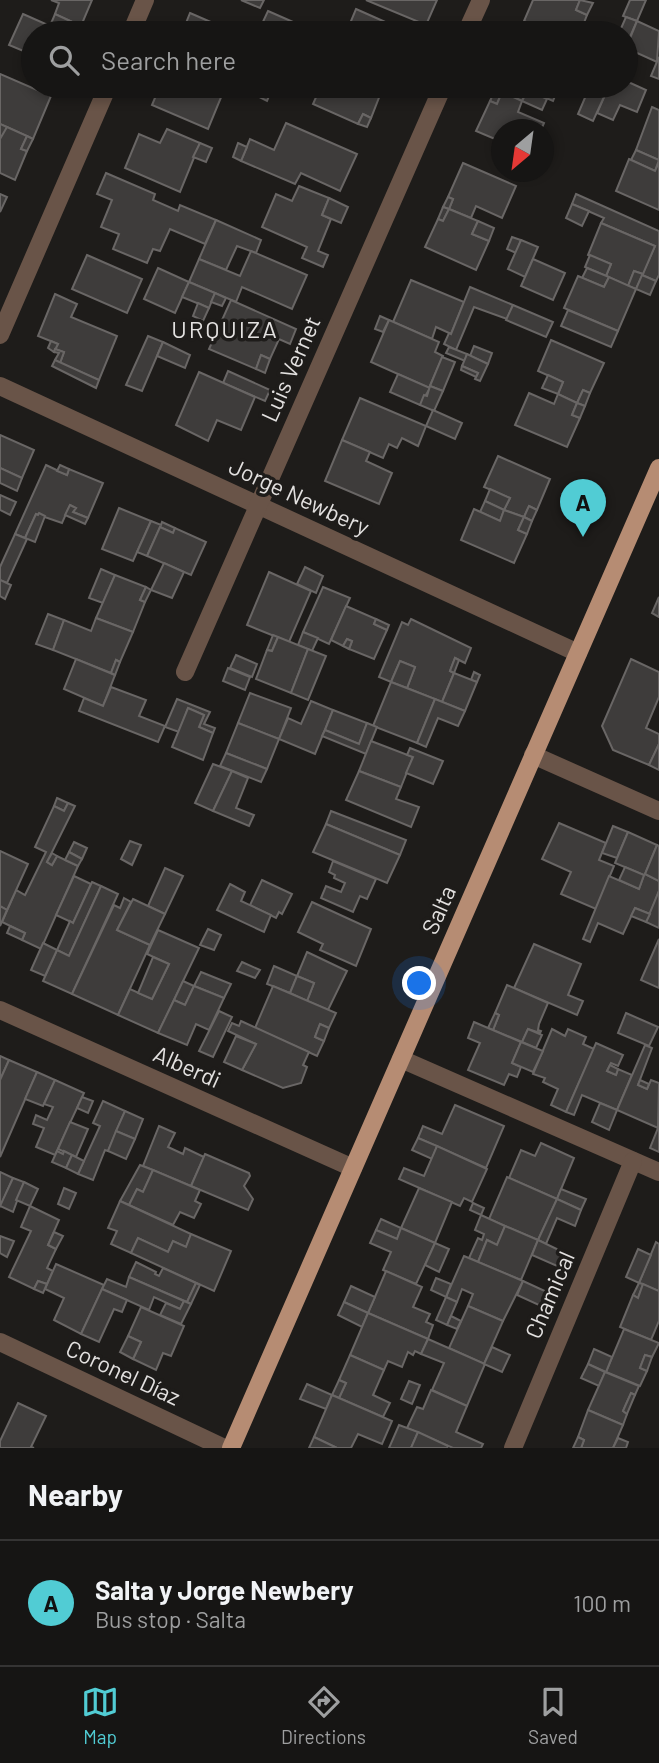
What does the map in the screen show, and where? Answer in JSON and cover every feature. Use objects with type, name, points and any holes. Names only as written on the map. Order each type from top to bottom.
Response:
[{"type":"main road","name":"Salta","points":[[231,1448],[659,468]]},
{"type":"street","points":[[136,21],[145,0]]},
{"type":"street","points":[[471,21],[481,0]]},
{"type":"street","points":[[0,335],[103,98]]},
{"type":"street","name":"Luis Vernet","points":[[185,672],[438,98]]},
{"type":"street","name":"Jorge Newbery","points":[[0,387],[578,653]]},
{"type":"street","points":[[533,755],[659,811]]},
{"type":"street","name":"Alberdi","points":[[0,1010],[353,1168]]},
{"type":"street","points":[[401,1059],[659,1172]]},
{"type":"street","name":"Chamical","points":[[513,1448],[634,1161]]},
{"type":"street","name":"Coronel Díaz","points":[[0,1342],[224,1448]]},
{"type":"building","points":[[51,0],[92,0],[83,21],[70,21],[55,14],[59,3]]},
{"type":"building","points":[[241,0],[264,0],[260,8]]},
{"type":"building","points":[[366,0],[437,0],[428,21],[416,21]]},
{"type":"building","points":[[533,0],[580,0],[576,10],[587,15],[585,21],[524,21]]},
{"type":"building","points":[[580,0],[593,3],[587,15],[576,10]]},
{"type":"building","points":[[630,0],[646,0],[637,21],[623,16]]},
{"type":"building","points":[[356,9],[383,21],[351,21]]},
{"type":"building","points":[[268,11],[291,21],[263,21]]},
{"type":"building","points":[[190,13],[208,21],[187,21]]},
{"type":"building","points":[[23,14],[39,21],[21,21],[21,50],[9,45]]},
{"type":"building","points":[[55,14],[70,21],[52,21]]},
{"type":"building","points":[[638,21],[659,31],[657,62],[638,53]]},
{"type":"building","points":[[659,57],[659,79],[651,76]]},
{"type":"building","points":[[0,74],[21,83],[21,98],[50,98],[33,139],[0,124]]},
{"type":"building","points":[[638,86],[646,90],[637,112],[620,105],[613,120],[597,113],[604,98],[638,98]]},
{"type":"building","points":[[155,98],[221,98],[208,129],[152,105]]},
{"type":"building","points":[[316,98],[379,98],[371,118],[363,114],[358,124],[313,104]]},
{"type":"building","points":[[491,98],[500,98],[497,104],[490,101]]},
{"type":"building","points":[[500,98],[515,98],[522,101],[518,112],[535,119],[491,119],[491,137],[476,131],[490,101],[497,104]]},
{"type":"building","points":[[524,98],[547,99],[542,110],[522,101]]},
{"type":"building","points":[[585,98],[604,98],[593,121],[578,114]]},
{"type":"building","points":[[652,107],[659,110],[659,160],[636,150]]},
{"type":"building","points":[[363,114],[371,118],[367,127],[358,124]]},
{"type":"building","points":[[286,123],[357,154],[340,191],[301,173],[295,184],[241,161],[250,139],[274,150]]},
{"type":"building","points":[[0,124],[7,127],[2,140],[0,139]]},
{"type":"building","points":[[7,127],[27,136],[21,149],[27,151],[15,180],[0,173],[0,139]]},
{"type":"building","points":[[167,129],[200,143],[180,192],[125,168],[139,134],[160,143]]},
{"type":"building","points":[[27,136],[33,139],[27,151],[21,149]]},
{"type":"building","points":[[200,143],[212,148],[206,162],[193,157]]},
{"type":"building","points":[[238,143],[247,147],[241,161],[233,157]]},
{"type":"building","points":[[636,150],[659,160],[655,171],[631,160]]},
{"type":"building","points":[[629,159],[655,171],[659,162],[659,210],[616,191]]},
{"type":"building","points":[[463,163],[491,175],[491,182],[507,182],[516,186],[502,218],[476,206],[471,218],[449,209],[453,199],[448,197]]},
{"type":"building","points":[[106,173],[155,194],[153,200],[178,211],[180,205],[216,220],[205,244],[170,229],[160,251],[153,249],[147,263],[113,249],[119,234],[101,227],[112,200],[97,194]]},
{"type":"building","points":[[299,186],[329,198],[322,215],[331,219],[318,251],[328,255],[323,267],[302,258],[307,247],[262,227],[276,194],[292,201]]},
{"type":"building","points":[[0,194],[7,197],[0,212]]},
{"type":"building","points":[[576,194],[659,231],[659,275],[656,281],[642,275],[655,246],[601,223],[604,218],[572,204]]},
{"type":"building","points":[[448,197],[453,199],[449,209],[443,207]]},
{"type":"building","points":[[329,198],[348,207],[341,223],[322,215]]},
{"type":"building","points":[[572,204],[589,211],[582,226],[566,218]]},
{"type":"building","points":[[443,207],[449,209],[443,221],[438,219]]},
{"type":"building","points":[[449,209],[478,221],[472,234],[489,241],[476,270],[425,247],[438,219],[443,221]]},
{"type":"building","points":[[216,220],[261,240],[256,253],[237,246],[226,270],[199,259]]},
{"type":"building","points":[[478,221],[494,228],[489,241],[472,234]]},
{"type":"building","points":[[601,223],[655,246],[643,274],[634,271],[628,286],[606,276],[611,264],[588,255]]},
{"type":"building","points":[[512,237],[521,240],[516,253],[507,249]]},
{"type":"building","points":[[521,240],[538,247],[525,277],[508,269]]},
{"type":"building","points":[[251,251],[307,275],[292,309],[242,287],[236,302],[189,282],[199,259],[240,276]]},
{"type":"building","points":[[87,255],[142,279],[127,313],[72,289]]},
{"type":"building","points":[[590,255],[611,264],[606,276],[585,267]]},
{"type":"building","points":[[533,259],[565,273],[553,300],[521,286]]},
{"type":"building","points":[[158,268],[189,282],[175,313],[144,299]]},
{"type":"building","points":[[587,268],[609,277],[604,287],[582,278]]},
{"type":"building","points":[[634,271],[643,274],[636,289],[628,286]]},
{"type":"building","points":[[642,275],[656,281],[650,295],[636,289]]},
{"type":"building","points":[[578,276],[604,287],[609,277],[636,289],[618,331],[564,308]]},
{"type":"building","points":[[411,280],[464,302],[451,334],[436,327],[432,339],[393,322]]},
{"type":"building","points":[[189,282],[215,293],[209,308],[182,297]]},
{"type":"building","points":[[470,287],[513,305],[507,319],[474,307],[456,350],[444,344],[449,333],[451,334]]},
{"type":"building","points":[[215,293],[226,298],[222,306],[211,302]]},
{"type":"building","points":[[55,294],[77,304],[71,317],[117,336],[99,380],[60,363],[64,352],[55,349],[58,344],[38,336]]},
{"type":"building","points":[[231,300],[296,329],[290,344],[279,339],[270,359],[261,355],[256,369],[209,349]]},
{"type":"building","points":[[198,303],[209,308],[203,321],[193,316]]},
{"type":"building","points":[[513,305],[553,322],[546,337],[506,320]]},
{"type":"building","points":[[568,310],[618,331],[611,347],[561,326]]},
{"type":"building","points":[[380,316],[389,320],[383,332],[375,329]]},
{"type":"building","points":[[389,320],[439,342],[435,352],[443,356],[429,388],[371,362]]},
{"type":"building","points":[[148,336],[163,342],[142,391],[126,385]]},
{"type":"building","points":[[551,340],[604,363],[590,393],[583,390],[577,403],[558,394],[563,382],[538,371]]},
{"type":"building","points":[[51,341],[58,344],[54,352],[48,348]]},
{"type":"building","points":[[163,342],[190,355],[185,368],[157,356]]},
{"type":"building","points":[[474,346],[492,353],[488,364],[470,356]]},
{"type":"building","points":[[449,347],[467,354],[465,361],[446,353]]},
{"type":"building","points":[[55,349],[64,352],[60,363],[55,360],[59,353],[54,352]]},
{"type":"building","points":[[467,354],[488,364],[480,381],[475,379],[478,373],[462,366]]},
{"type":"building","points":[[261,355],[270,359],[265,373],[256,369]]},
{"type":"building","points":[[442,357],[455,362],[443,391],[430,386]]},
{"type":"building","points":[[55,360],[99,380],[96,388],[52,366]]},
{"type":"building","points":[[462,366],[478,373],[476,377],[461,370]]},
{"type":"building","points":[[228,371],[270,390],[265,401],[223,383]]},
{"type":"building","points":[[199,372],[255,397],[241,430],[217,420],[208,441],[176,425]]},
{"type":"building","points":[[398,374],[430,388],[420,405],[390,392]]},
{"type":"building","points":[[548,375],[563,382],[558,394],[542,388]]},
{"type":"building","points":[[430,386],[443,391],[434,411],[420,405]]},
{"type":"building","points":[[583,390],[590,393],[585,406],[577,403]]},
{"type":"building","points":[[529,393],[554,404],[558,394],[577,403],[572,415],[580,418],[567,447],[515,425]]},
{"type":"building","points":[[360,398],[426,426],[418,446],[402,438],[397,448],[389,444],[383,458],[342,440]]},
{"type":"building","points":[[577,403],[585,406],[580,418],[572,415]]},
{"type":"building","points":[[433,410],[462,423],[455,439],[426,426]]},
{"type":"building","points":[[0,435],[34,450],[22,478],[0,468]]},
{"type":"building","points":[[342,440],[370,452],[366,461],[392,473],[379,504],[325,481]]},
{"type":"building","points":[[498,456],[550,479],[537,510],[529,506],[524,517],[504,510],[510,498],[484,487]]},
{"type":"building","points":[[46,465],[67,475],[69,469],[103,483],[88,518],[73,512],[76,508],[70,505],[62,523],[36,514],[25,538],[15,534]]},
{"type":"building","points":[[60,465],[69,469],[67,475],[57,471]]},
{"type":"building","points":[[0,468],[22,478],[17,491],[0,483]]},
{"type":"building","points":[[490,489],[510,498],[504,510],[485,501]]},
{"type":"building","points":[[0,495],[16,502],[10,515],[0,510]]},
{"type":"building","points":[[485,501],[504,510],[500,521],[480,512]]},
{"type":"building","points":[[70,505],[76,508],[73,512],[88,518],[85,524],[65,515]]},
{"type":"building","points":[[529,506],[537,510],[532,521],[524,517]]},
{"type":"building","points":[[119,508],[151,521],[133,561],[102,549]]},
{"type":"building","points":[[474,509],[500,521],[504,510],[524,517],[518,530],[527,534],[514,563],[461,540]]},
{"type":"building","points":[[36,514],[45,516],[35,542],[25,538]]},
{"type":"building","points":[[524,517],[532,521],[527,534],[518,530]]},
{"type":"building","points":[[151,521],[161,525],[162,522],[175,528],[173,533],[160,527],[147,556],[137,552]]},
{"type":"building","points":[[160,527],[173,533],[175,528],[206,542],[191,575],[147,556]]},
{"type":"building","points":[[15,534],[27,539],[7,583],[0,580],[0,567]]},
{"type":"building","points":[[164,563],[184,572],[172,598],[151,590]]},
{"type":"building","points":[[305,567],[323,576],[316,593],[297,584]]},
{"type":"building","points":[[101,569],[115,575],[103,603],[89,598]]},
{"type":"building","points":[[269,572],[311,591],[289,642],[247,625]]},
{"type":"building","points":[[115,575],[146,587],[140,600],[145,602],[133,632],[96,618]]},
{"type":"building","points":[[0,580],[11,585],[5,599],[0,596]]},
{"type":"building","points":[[146,587],[151,590],[145,602],[140,600]]},
{"type":"building","points":[[323,587],[350,598],[329,644],[303,632]]},
{"type":"building","points":[[659,597],[659,617],[652,613]]},
{"type":"building","points":[[346,606],[376,619],[374,624],[387,630],[374,659],[349,649],[352,641],[347,639],[343,646],[331,640]]},
{"type":"building","points":[[48,614],[64,620],[53,650],[36,644]]},
{"type":"building","points":[[96,618],[133,632],[120,662],[116,660],[111,673],[53,650],[64,620],[91,631]]},
{"type":"building","points":[[376,619],[389,625],[387,630],[374,624]]},
{"type":"building","points":[[411,619],[471,648],[465,663],[455,658],[450,671],[454,673],[442,702],[407,688],[415,667],[400,661],[391,682],[379,677],[402,622],[408,625]]},
{"type":"building","points":[[303,632],[318,638],[312,651],[298,645]]},
{"type":"building","points":[[273,635],[278,637],[272,651],[267,650]]},
{"type":"building","points":[[278,637],[308,649],[291,693],[256,679],[267,650],[272,651]]},
{"type":"building","points":[[347,639],[352,641],[349,649],[343,646]]},
{"type":"building","points":[[308,649],[326,656],[308,700],[291,693]]},
{"type":"building","points":[[236,655],[257,664],[252,677],[230,668]]},
{"type":"building","points":[[455,658],[459,660],[454,673],[450,671]]},
{"type":"building","points":[[76,659],[115,675],[103,706],[64,689]]},
{"type":"building","points":[[631,659],[659,672],[659,697],[646,728],[659,734],[659,744],[649,765],[613,750],[602,726]]},
{"type":"building","points":[[116,660],[120,662],[115,675],[111,673]]},
{"type":"building","points":[[400,661],[415,667],[407,688],[391,682]]},
{"type":"building","points":[[228,668],[250,677],[245,690],[223,681]]},
{"type":"building","points":[[474,672],[480,675],[477,682],[471,680]]},
{"type":"building","points":[[454,673],[477,682],[465,711],[442,702]]},
{"type":"building","points":[[391,682],[435,699],[417,743],[373,726]]},
{"type":"building","points":[[111,687],[146,700],[139,716],[165,726],[158,742],[79,711],[84,698],[103,706]]},
{"type":"building","points":[[250,693],[291,708],[279,739],[238,723]]},
{"type":"building","points":[[177,699],[210,712],[204,724],[215,728],[213,733],[199,727],[204,715],[188,708],[179,732],[165,727]]},
{"type":"building","points":[[435,699],[465,711],[458,726],[438,718],[426,747],[417,743]]},
{"type":"building","points":[[311,701],[333,710],[315,754],[279,739],[288,718],[301,724]]},
{"type":"building","points":[[188,708],[204,715],[199,727],[213,733],[203,760],[172,747]]},
{"type":"building","points":[[333,710],[367,723],[359,744],[325,730]]},
{"type":"building","points":[[238,723],[279,739],[267,769],[226,753]]},
{"type":"building","points":[[367,723],[377,727],[366,754],[322,736],[325,730],[359,744]]},
{"type":"building","points":[[371,741],[413,757],[401,787],[359,771]]},
{"type":"building","points":[[659,744],[659,770],[649,765]]},
{"type":"building","points":[[410,748],[443,761],[433,784],[406,773],[413,757],[407,755]]},
{"type":"building","points":[[226,753],[267,769],[261,782],[220,766]]},
{"type":"building","points":[[213,764],[232,771],[213,811],[195,803]]},
{"type":"building","points":[[232,771],[248,778],[236,808],[254,815],[249,826],[213,811]]},
{"type":"building","points":[[359,771],[401,787],[396,799],[419,807],[411,827],[346,800]]},
{"type":"building","points":[[57,798],[68,803],[64,811],[54,806]]},
{"type":"building","points":[[68,803],[75,806],[47,862],[52,865],[57,856],[78,866],[41,949],[22,940],[25,933],[2,922],[16,890],[25,895],[46,852],[35,847],[54,806],[64,811]]},
{"type":"building","points":[[331,811],[406,840],[400,855],[326,824]]},
{"type":"building","points":[[559,823],[606,843],[599,860],[614,866],[596,909],[561,894],[571,872],[542,859]]},
{"type":"building","points":[[326,824],[400,855],[387,883],[313,852]]},
{"type":"building","points":[[613,826],[628,832],[617,858],[602,853]]},
{"type":"building","points":[[628,832],[657,845],[645,874],[659,881],[659,891],[650,914],[635,908],[623,934],[598,923],[590,942],[583,939],[609,876],[639,889],[644,875],[615,863]]},
{"type":"building","points":[[130,841],[141,845],[132,865],[121,859]]},
{"type":"building","points":[[74,842],[87,848],[82,859],[69,852]]},
{"type":"building","points":[[657,845],[659,846],[659,881],[645,874]]},
{"type":"building","points":[[0,851],[28,864],[7,910],[0,906]]},
{"type":"building","points":[[69,852],[82,859],[78,866],[65,860]]},
{"type":"building","points":[[52,853],[57,856],[52,865],[47,862]]},
{"type":"building","points":[[333,861],[376,879],[367,899],[360,896],[353,912],[321,898],[326,886],[341,892],[345,883],[334,878],[335,875],[329,872]]},
{"type":"building","points":[[625,867],[644,875],[639,889],[619,880]]},
{"type":"building","points":[[165,868],[183,876],[165,914],[148,906]]},
{"type":"building","points":[[74,876],[91,884],[73,923],[56,915]]},
{"type":"building","points":[[262,880],[292,894],[282,914],[279,912],[276,918],[250,905]]},
{"type":"building","points":[[92,882],[101,886],[69,956],[57,950]]},
{"type":"building","points":[[230,884],[245,892],[241,901],[271,915],[264,932],[217,910]]},
{"type":"building","points":[[101,886],[118,894],[72,994],[43,981],[57,950],[69,956]]},
{"type":"building","points":[[659,891],[659,928],[646,922]]},
{"type":"building","points":[[124,898],[131,902],[117,930],[150,945],[118,1015],[72,994],[114,905],[120,908]]},
{"type":"building","points":[[133,899],[165,914],[150,945],[117,930]]},
{"type":"building","points":[[312,902],[371,929],[356,966],[320,950],[323,944],[298,932]]},
{"type":"building","points":[[0,906],[7,910],[0,926]]},
{"type":"building","points":[[635,908],[650,914],[646,922],[631,916]]},
{"type":"building","points":[[10,926],[25,933],[22,940],[7,933]]},
{"type":"building","points":[[208,929],[221,935],[214,950],[200,945]]},
{"type":"building","points":[[158,930],[199,948],[158,1033],[118,1015],[130,989],[152,999],[169,964],[147,954]]},
{"type":"building","points":[[659,939],[659,988],[641,980]]},
{"type":"building","points":[[43,943],[57,950],[45,976],[31,970]]},
{"type":"building","points":[[534,944],[581,964],[568,995],[583,1001],[577,1015],[514,988]]},
{"type":"building","points":[[307,952],[347,971],[328,1010],[307,1001],[314,983],[297,976]]},
{"type":"building","points":[[153,957],[169,964],[152,999],[138,993]]},
{"type":"building","points":[[242,962],[260,970],[255,978],[237,971]]},
{"type":"building","points":[[274,966],[297,976],[290,993],[267,984]]},
{"type":"building","points":[[201,972],[231,984],[224,998],[194,986]]},
{"type":"building","points":[[297,976],[314,983],[307,1001],[290,993]]},
{"type":"building","points":[[183,981],[194,986],[185,1005],[174,1000]]},
{"type":"building","points":[[507,985],[548,1003],[539,1024],[540,1033],[528,1029],[522,1042],[493,1030],[499,1015],[495,1013]]},
{"type":"building","points":[[194,986],[224,998],[209,1030],[196,1024],[187,1045],[158,1033],[174,1000],[185,1005]]},
{"type":"building","points":[[273,986],[336,1013],[329,1028],[320,1024],[315,1037],[324,1041],[317,1056],[255,1028]]},
{"type":"building","points":[[219,1011],[232,1017],[213,1057],[199,1051]]},
{"type":"building","points":[[495,1013],[499,1015],[493,1030],[488,1028]]},
{"type":"building","points":[[626,1013],[658,1027],[649,1046],[618,1033]]},
{"type":"building","points":[[241,1021],[309,1052],[303,1065],[307,1067],[301,1083],[283,1088],[242,1070],[256,1044],[228,1031],[232,1023],[239,1026]]},
{"type":"building","points":[[474,1022],[521,1042],[512,1063],[521,1067],[517,1077],[509,1074],[504,1085],[468,1070],[480,1043],[468,1038]]},
{"type":"building","points":[[320,1024],[329,1028],[324,1041],[315,1037]]},
{"type":"building","points":[[528,1029],[542,1035],[536,1048],[522,1042]]},
{"type":"building","points":[[552,1029],[565,1036],[568,1029],[586,1037],[583,1044],[594,1049],[566,1112],[551,1105],[558,1089],[543,1082],[545,1078],[533,1074]]},
{"type":"building","points":[[236,1036],[256,1044],[242,1070],[224,1062]]},
{"type":"building","points":[[521,1042],[543,1051],[533,1072],[512,1063]]},
{"type":"building","points":[[596,1043],[623,1055],[618,1066],[611,1063],[607,1071],[616,1075],[618,1069],[632,1075],[617,1110],[582,1095],[574,1115],[566,1112]]},
{"type":"building","points":[[645,1045],[652,1048],[638,1085],[647,1089],[651,1080],[659,1083],[658,1128],[617,1110]]},
{"type":"building","points":[[0,1056],[9,1060],[0,1080]]},
{"type":"building","points":[[9,1060],[37,1072],[0,1157],[0,1080]]},
{"type":"building","points":[[610,1065],[618,1069],[616,1075],[607,1071]]},
{"type":"building","points":[[37,1072],[55,1080],[43,1106],[25,1099]]},
{"type":"building","points":[[55,1080],[84,1093],[55,1155],[36,1147],[44,1128],[33,1124],[36,1115],[47,1120],[53,1107],[44,1104]]},
{"type":"building","points":[[640,1080],[649,1084],[647,1089],[638,1085]]},
{"type":"building","points":[[82,1097],[93,1101],[88,1113],[77,1108]]},
{"type":"building","points":[[103,1101],[125,1111],[93,1180],[78,1174],[100,1126],[93,1123]]},
{"type":"building","points":[[600,1103],[617,1110],[609,1130],[592,1122]]},
{"type":"building","points":[[455,1105],[504,1126],[486,1168],[418,1138],[423,1126],[442,1134]]},
{"type":"building","points":[[125,1111],[143,1119],[135,1139],[116,1131]]},
{"type":"building","points":[[70,1122],[88,1129],[76,1157],[58,1149]]},
{"type":"building","points":[[159,1126],[175,1133],[168,1147],[183,1154],[185,1148],[204,1157],[191,1186],[143,1166]]},
{"type":"building","points":[[659,1128],[659,1152],[650,1148]]},
{"type":"building","points":[[116,1131],[135,1139],[126,1159],[108,1151]]},
{"type":"building","points":[[418,1138],[437,1146],[432,1159],[412,1150]]},
{"type":"building","points":[[541,1143],[574,1158],[557,1199],[509,1178],[521,1150],[535,1156]]},
{"type":"building","points":[[437,1146],[487,1169],[472,1202],[464,1198],[460,1206],[399,1179],[404,1168],[424,1176]]},
{"type":"building","points":[[57,1151],[72,1155],[66,1168],[52,1162]]},
{"type":"building","points":[[205,1154],[249,1173],[244,1186],[253,1199],[248,1210],[191,1186]]},
{"type":"building","points":[[72,1155],[84,1161],[78,1174],[66,1168]]},
{"type":"building","points":[[140,1165],[153,1170],[143,1192],[137,1189],[129,1205],[120,1201]]},
{"type":"building","points":[[153,1170],[200,1190],[195,1201],[201,1204],[194,1218],[180,1212],[173,1225],[129,1205],[137,1189],[143,1192]]},
{"type":"building","points":[[0,1172],[13,1178],[0,1207]]},
{"type":"building","points":[[507,1177],[557,1199],[538,1240],[489,1219]]},
{"type":"building","points":[[13,1178],[24,1182],[13,1212],[0,1206]]},
{"type":"building","points":[[24,1182],[38,1189],[30,1206],[16,1200]]},
{"type":"building","points":[[64,1188],[76,1193],[69,1209],[58,1204]]},
{"type":"building","points":[[419,1188],[452,1202],[435,1243],[401,1228]]},
{"type":"building","points":[[561,1189],[586,1199],[581,1210],[557,1199]]},
{"type":"building","points":[[557,1199],[581,1210],[575,1226],[557,1218],[546,1244],[538,1240]]},
{"type":"building","points":[[120,1201],[191,1234],[186,1247],[173,1241],[168,1252],[138,1238],[131,1253],[111,1244],[117,1231],[108,1228]]},
{"type":"building","points":[[473,1203],[484,1208],[481,1215],[470,1210]]},
{"type":"building","points":[[30,1206],[59,1220],[48,1245],[56,1249],[47,1268],[53,1271],[47,1284],[38,1281],[34,1289],[9,1277],[31,1231],[21,1227]]},
{"type":"building","points":[[481,1215],[505,1226],[497,1245],[487,1240],[478,1262],[469,1258],[478,1238],[482,1240],[484,1234],[475,1230]]},
{"type":"building","points":[[381,1219],[401,1228],[397,1239],[376,1230]]},
{"type":"building","points":[[505,1226],[538,1240],[521,1280],[478,1262],[487,1240],[497,1245]]},
{"type":"building","points":[[401,1228],[435,1243],[416,1284],[383,1270],[391,1252],[370,1243],[376,1230],[397,1239]]},
{"type":"building","points":[[54,1232],[63,1236],[56,1249],[48,1245]]},
{"type":"building","points":[[191,1234],[231,1251],[214,1291],[131,1253],[138,1238],[168,1252],[173,1241],[186,1247]]},
{"type":"building","points":[[0,1236],[14,1241],[7,1257],[0,1253]]},
{"type":"building","points":[[538,1240],[563,1252],[557,1266],[532,1255]]},
{"type":"building","points":[[656,1242],[659,1244],[659,1291],[639,1283]]},
{"type":"building","points":[[435,1243],[449,1249],[439,1272],[425,1265]]},
{"type":"building","points":[[638,1249],[651,1255],[639,1283],[626,1277]]},
{"type":"building","points":[[464,1256],[523,1281],[503,1321],[468,1306],[473,1294],[462,1289],[457,1302],[446,1297]]},
{"type":"building","points":[[136,1262],[159,1276],[163,1268],[196,1283],[187,1302],[129,1277]]},
{"type":"building","points":[[56,1264],[104,1285],[81,1334],[54,1320],[64,1298],[45,1289]]},
{"type":"building","points":[[386,1271],[422,1287],[413,1307],[430,1314],[426,1322],[433,1325],[428,1339],[368,1313]]},
{"type":"building","points":[[129,1277],[184,1301],[180,1309],[154,1297],[149,1310],[102,1289],[107,1279],[126,1287]]},
{"type":"building","points":[[436,1278],[451,1284],[446,1297],[431,1290]]},
{"type":"building","points":[[38,1281],[47,1284],[43,1293],[34,1289]]},
{"type":"building","points":[[523,1281],[547,1292],[541,1306],[517,1295]]},
{"type":"building","points":[[196,1283],[200,1285],[191,1304],[187,1302]]},
{"type":"building","points":[[639,1283],[643,1284],[638,1298],[633,1295]]},
{"type":"building","points":[[643,1284],[659,1291],[659,1321],[651,1340],[620,1327],[633,1295],[638,1298]]},
{"type":"building","points":[[351,1286],[375,1297],[368,1313],[344,1302]]},
{"type":"building","points":[[102,1289],[127,1300],[122,1312],[114,1309],[99,1342],[81,1334]]},
{"type":"building","points":[[446,1297],[457,1302],[447,1325],[436,1320]]},
{"type":"building","points":[[184,1301],[191,1304],[181,1324],[160,1315],[166,1303],[180,1309]]},
{"type":"building","points":[[344,1302],[368,1313],[362,1327],[338,1315]]},
{"type":"building","points":[[468,1306],[503,1321],[484,1364],[449,1348]]},
{"type":"building","points":[[141,1307],[184,1326],[171,1356],[163,1353],[156,1370],[133,1359],[141,1342],[128,1336]]},
{"type":"building","points":[[368,1313],[428,1339],[421,1354],[415,1351],[413,1355],[408,1352],[402,1367],[388,1361],[384,1370],[350,1355]]},
{"type":"building","points":[[451,1316],[461,1321],[457,1329],[447,1325]]},
{"type":"building","points":[[624,1329],[659,1343],[652,1357],[645,1355],[640,1368],[647,1371],[640,1386],[606,1372]]},
{"type":"building","points":[[128,1336],[141,1342],[133,1359],[120,1352]]},
{"type":"building","points":[[428,1339],[485,1364],[467,1406],[432,1390],[444,1363],[421,1354]]},
{"type":"building","points":[[492,1347],[510,1355],[502,1372],[484,1364]]},
{"type":"building","points":[[594,1349],[612,1357],[606,1372],[588,1364]]},
{"type":"building","points":[[350,1355],[384,1370],[373,1395],[390,1403],[383,1417],[339,1398],[346,1383],[339,1380]]},
{"type":"building","points":[[645,1355],[652,1357],[647,1371],[640,1368]]},
{"type":"building","points":[[588,1364],[605,1372],[599,1386],[581,1378]]},
{"type":"building","points":[[605,1372],[639,1386],[635,1395],[631,1393],[623,1411],[627,1414],[623,1425],[588,1410]]},
{"type":"building","points":[[339,1380],[346,1383],[339,1398],[332,1395]]},
{"type":"building","points":[[409,1381],[420,1385],[412,1404],[401,1399]]},
{"type":"building","points":[[307,1384],[332,1395],[326,1409],[300,1399]]},
{"type":"building","points":[[431,1390],[467,1406],[456,1432],[483,1444],[481,1448],[453,1448],[407,1428],[417,1407],[423,1409]]},
{"type":"building","points":[[631,1393],[635,1395],[627,1414],[623,1411]]},
{"type":"building","points":[[332,1395],[392,1421],[382,1444],[358,1434],[351,1448],[337,1448],[314,1437]]},
{"type":"building","points":[[18,1403],[46,1416],[31,1447],[34,1448],[0,1448],[0,1441]]},
{"type":"building","points":[[588,1410],[623,1425],[613,1448],[581,1448],[584,1440],[578,1437]]},
{"type":"building","points":[[399,1425],[418,1432],[411,1448],[389,1448]]},
{"type":"building","points":[[418,1432],[448,1446],[447,1448],[411,1448]]},
{"type":"building","points":[[314,1437],[337,1448],[309,1448]]},
{"type":"building","points":[[578,1437],[584,1440],[581,1448],[573,1448]]},
{"type":"building","points":[[618,1438],[628,1442],[626,1448],[613,1448]]},
{"type":"place","name":"Salta y Jorge Newbery","points":[[583,537]]},
{"type":"district","name":"URQUIZA","points":[[225,330]]}]
